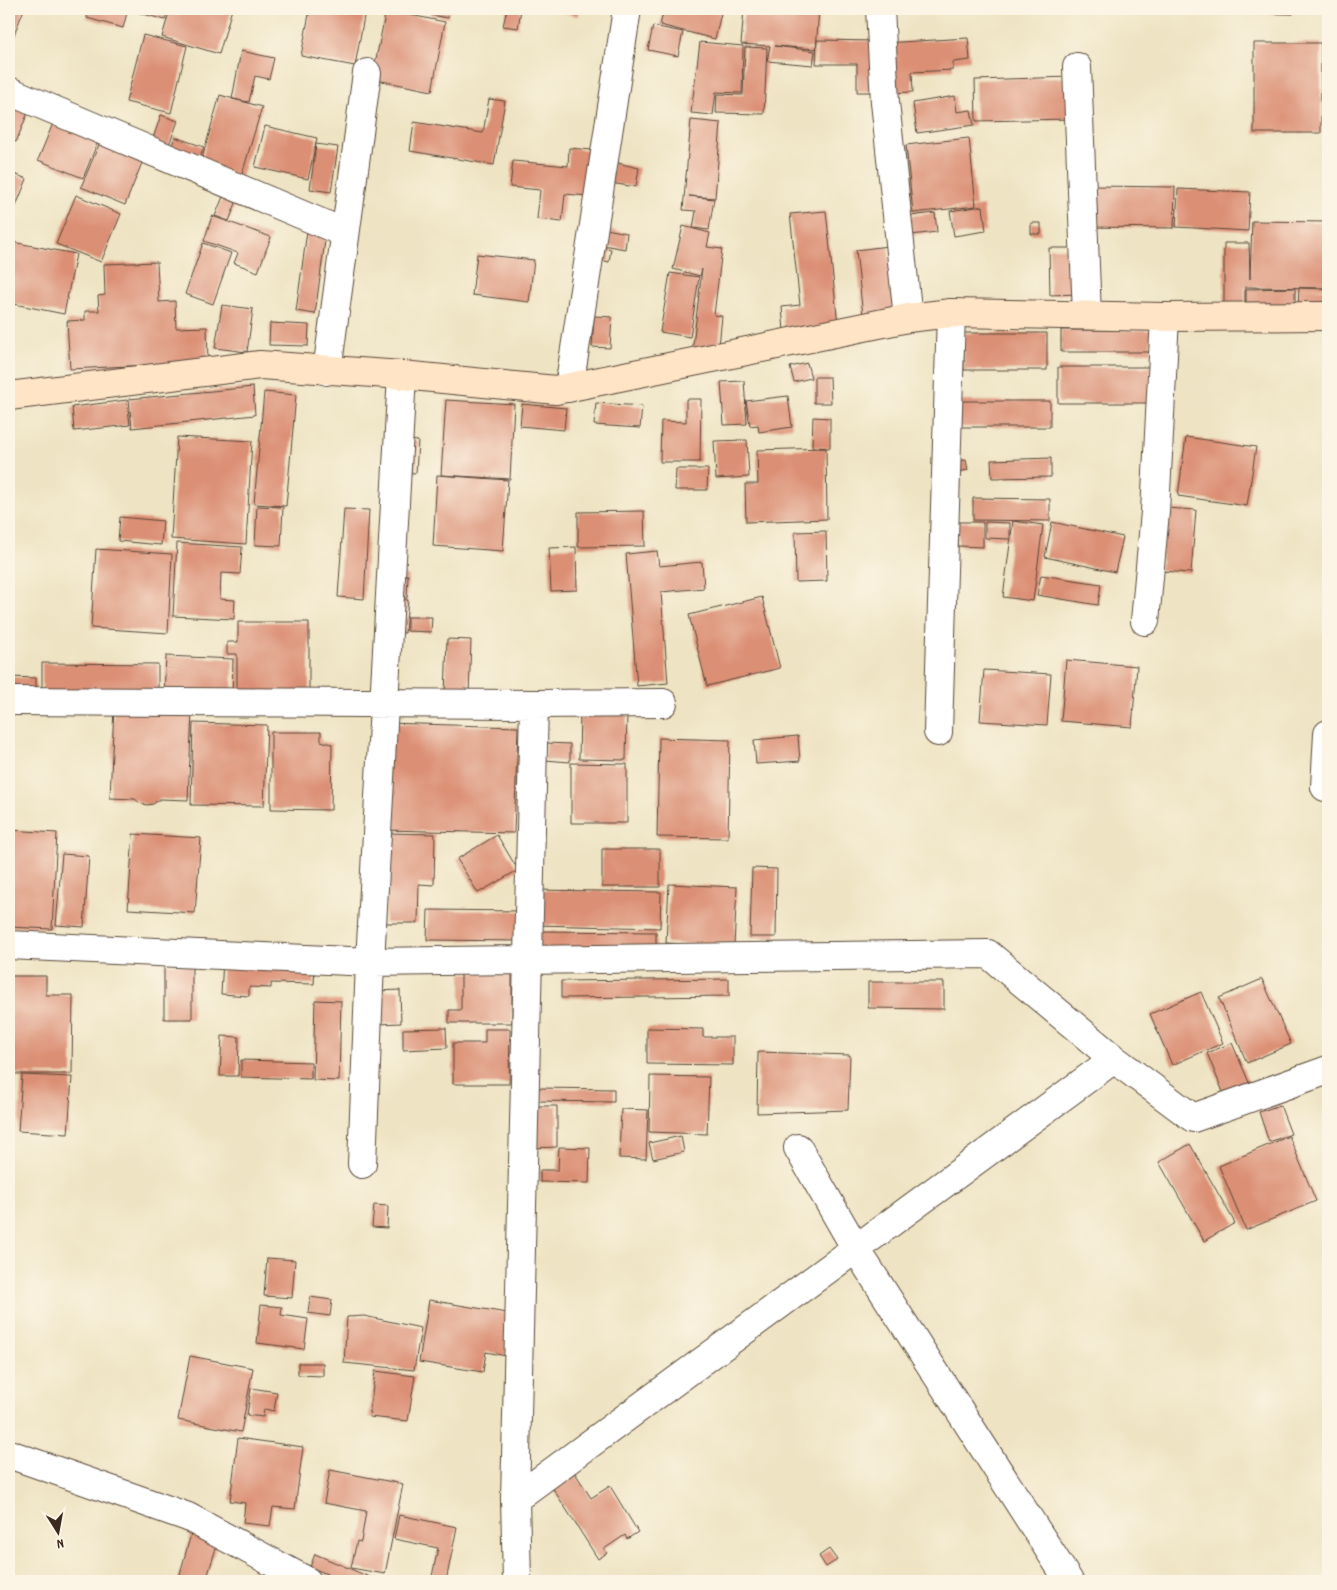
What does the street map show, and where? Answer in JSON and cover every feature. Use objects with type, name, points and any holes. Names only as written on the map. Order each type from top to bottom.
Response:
[{"type":"street","points":[[569,388],[627,9]]},
{"type":"street","points":[[880,9],[885,102],[908,318]]},
{"type":"street","points":[[1077,67],[1088,316]]},
{"type":"street","points":[[327,371],[367,73]]},
{"type":"street","points":[[9,91],[346,233]]},
{"type":"street","points":[[938,732],[951,313]]},
{"type":"street","points":[[9,396],[260,365],[402,375],[556,390],[908,318],[951,313],[1164,317],[1328,316]]},
{"type":"street","points":[[1145,621],[1155,512],[1164,317]]},
{"type":"street","points":[[362,1164],[370,962],[402,375]]},
{"type":"street","points":[[9,701],[384,704],[663,703]]},
{"type":"street","points":[[517,1581],[515,1499],[534,704]]},
{"type":"street","points":[[1325,787],[1328,734]]},
{"type":"street","points":[[9,945],[370,962],[988,954],[1114,1059],[1193,1118],[1328,1070]]},
{"type":"street","points":[[515,1499],[1114,1059]]},
{"type":"street","points":[[798,1148],[856,1249],[1069,1581]]},
{"type":"street","points":[[9,1454],[188,1517],[307,1581]]},
{"type":"building","points":[[9,9],[24,9],[9,48]]},
{"type":"building","points":[[74,9],[128,9],[123,28],[87,18],[88,13]]},
{"type":"building","points":[[134,9],[168,9],[165,20],[133,11]]},
{"type":"building","points":[[170,9],[232,9],[219,54],[162,37]]},
{"type":"building","points":[[310,9],[352,9],[365,11],[355,66],[301,56]]},
{"type":"building","points":[[432,9],[450,9],[448,18],[431,15]]},
{"type":"building","points":[[507,9],[521,9],[518,28],[503,26]]},
{"type":"building","points":[[549,9],[579,9],[578,16]]},
{"type":"building","points":[[664,9],[722,9],[715,39],[660,25]]},
{"type":"building","points":[[744,9],[819,9],[816,49],[775,46],[815,51],[813,65],[767,61],[770,46],[741,44]]},
{"type":"building","points":[[1249,9],[1293,9],[1293,14],[1249,13]]},
{"type":"building","points":[[386,10],[445,22],[432,91],[372,79]]},
{"type":"building","points":[[653,26],[683,32],[678,56],[648,50]]},
{"type":"building","points":[[143,35],[187,46],[171,113],[126,102]]},
{"type":"building","points":[[968,38],[970,60],[953,62],[953,70],[912,72],[913,92],[887,93],[884,43]]},
{"type":"building","points":[[817,40],[878,41],[878,92],[857,92],[857,64],[816,64]]},
{"type":"building","points":[[700,42],[743,46],[742,93],[716,92],[713,115],[691,113]]},
{"type":"building","points":[[1254,43],[1321,43],[1321,133],[1254,133]]},
{"type":"building","points":[[745,47],[767,48],[764,114],[716,113],[717,94],[743,95]]},
{"type":"building","points":[[241,51],[274,58],[269,79],[255,76],[249,102],[232,99]]},
{"type":"building","points":[[1071,77],[1072,119],[976,121],[975,80]]},
{"type":"building","points":[[220,95],[262,107],[240,181],[199,169]]},
{"type":"building","points":[[9,96],[31,105],[16,142],[9,140]]},
{"type":"building","points":[[955,96],[957,112],[971,110],[974,125],[917,133],[913,103]]},
{"type":"building","points":[[489,99],[505,101],[494,165],[410,151],[414,122],[483,133]]},
{"type":"building","points":[[161,115],[178,121],[167,150],[151,144]]},
{"type":"building","points":[[56,116],[101,134],[83,178],[38,160]]},
{"type":"building","points":[[691,120],[721,123],[715,198],[689,196],[714,199],[709,230],[693,228],[696,211],[683,210]]},
{"type":"building","points":[[265,126],[317,138],[308,179],[255,167]]},
{"type":"building","points":[[103,135],[146,153],[125,205],[81,187]]},
{"type":"building","points":[[175,137],[204,147],[198,163],[169,153]]},
{"type":"building","points":[[969,138],[976,206],[913,213],[906,145]]},
{"type":"building","points":[[316,144],[338,147],[331,192],[310,189]]},
{"type":"building","points":[[569,148],[592,150],[588,196],[565,194],[562,222],[537,219],[540,190],[510,187],[513,161],[568,166]]},
{"type":"building","points":[[613,162],[639,168],[636,187],[610,183]]},
{"type":"building","points":[[9,172],[27,179],[11,218],[9,217]]},
{"type":"building","points":[[1089,186],[1175,187],[1174,228],[1088,227]]},
{"type":"building","points":[[227,187],[240,193],[229,221],[215,216]]},
{"type":"building","points":[[1178,189],[1250,192],[1248,231],[1176,227]]},
{"type":"building","points":[[76,195],[121,214],[101,262],[56,244]]},
{"type":"building","points":[[983,206],[986,231],[954,236],[950,211]]},
{"type":"building","points":[[826,211],[838,325],[784,331],[782,307],[800,305],[790,214]]},
{"type":"building","points":[[935,213],[937,232],[902,236],[900,217]]},
{"type":"building","points":[[212,216],[271,237],[258,272],[234,263],[238,253],[204,241]]},
{"type":"building","points":[[1252,221],[1328,222],[1328,288],[1245,287],[1245,305],[1224,305],[1224,243],[1249,243],[1250,279]]},
{"type":"building","points":[[1031,223],[1041,223],[1041,234],[1031,234]]},
{"type":"building","points":[[308,224],[327,226],[315,314],[296,311]]},
{"type":"building","points":[[683,226],[710,233],[707,247],[722,249],[714,315],[722,316],[718,356],[692,353],[702,269],[700,276],[673,269]]},
{"type":"building","points":[[606,229],[627,233],[625,249],[603,245]]},
{"type":"building","points":[[12,242],[76,254],[64,314],[9,303],[9,260]]},
{"type":"building","points":[[203,243],[231,253],[213,304],[185,294]]},
{"type":"building","points":[[888,246],[896,310],[863,316],[856,250]]},
{"type":"building","points":[[602,247],[611,249],[609,262],[600,260]]},
{"type":"building","points":[[1049,248],[1078,248],[1079,294],[1050,295]]},
{"type":"building","points":[[477,254],[534,260],[529,302],[472,295]]},
{"type":"building","points":[[157,262],[159,302],[175,301],[176,328],[207,327],[208,362],[70,369],[67,321],[85,320],[85,311],[99,311],[98,296],[105,295],[104,264]]},
{"type":"building","points":[[670,273],[699,277],[690,337],[660,332]]},
{"type":"building","points":[[1295,288],[1295,310],[1246,310],[1246,289]]},
{"type":"building","points":[[1299,288],[1328,289],[1328,309],[1298,308]]},
{"type":"building","points":[[222,305],[253,309],[247,352],[215,348]]},
{"type":"building","points":[[594,316],[612,317],[610,348],[592,347]]},
{"type":"building","points":[[270,323],[309,325],[308,346],[269,345]]},
{"type":"building","points":[[1061,330],[1151,330],[1151,352],[1061,352]]},
{"type":"building","points":[[964,333],[1047,333],[1047,370],[964,370]]},
{"type":"building","points":[[807,363],[811,378],[794,382],[790,367]]},
{"type":"building","points":[[1058,367],[1151,367],[1151,403],[1058,403]]},
{"type":"building","points":[[814,377],[830,377],[831,403],[814,403]]},
{"type":"building","points":[[744,381],[747,424],[724,425],[721,382]]},
{"type":"building","points":[[253,387],[255,415],[132,428],[129,399]]},
{"type":"building","points":[[264,392],[296,395],[286,506],[254,504]]},
{"type":"building","points":[[788,396],[792,427],[759,432],[758,425],[750,426],[746,401]]},
{"type":"building","points":[[686,399],[701,399],[700,462],[660,462],[661,421],[686,422]]},
{"type":"building","points":[[127,400],[130,425],[74,431],[72,407]]},
{"type":"building","points":[[446,400],[514,404],[510,479],[441,475]]},
{"type":"building","points":[[958,401],[1050,401],[1050,427],[958,427]]},
{"type":"building","points":[[596,403],[642,406],[640,428],[594,425]]},
{"type":"building","points":[[522,404],[566,408],[564,430],[520,426]]},
{"type":"building","points":[[813,417],[830,418],[830,448],[812,447]]},
{"type":"building","points":[[177,437],[252,441],[246,544],[171,539]]},
{"type":"building","points":[[1186,437],[1256,447],[1247,506],[1178,496]]},
{"type":"building","points":[[402,439],[418,441],[416,473],[399,472]]},
{"type":"building","points":[[747,440],[749,477],[716,479],[714,441]]},
{"type":"building","points":[[826,448],[827,519],[746,522],[745,484],[758,484],[757,450]]},
{"type":"building","points":[[1051,458],[1051,477],[992,478],[991,460]]},
{"type":"building","points":[[966,460],[968,470],[958,472],[957,461]]},
{"type":"building","points":[[676,469],[708,469],[707,490],[675,490]]},
{"type":"building","points":[[437,475],[508,480],[503,551],[433,546]]},
{"type":"building","points":[[973,498],[1050,499],[1050,521],[973,520]]},
{"type":"building","points":[[257,506],[283,507],[281,546],[255,545]]},
{"type":"building","points":[[1165,508],[1196,510],[1191,573],[1160,571]]},
{"type":"building","points":[[344,509],[369,510],[364,599],[338,597]]},
{"type":"building","points":[[644,511],[645,546],[578,547],[578,512]]},
{"type":"building","points":[[120,517],[163,521],[161,545],[118,541]]},
{"type":"building","points":[[1013,521],[1043,525],[1033,601],[1003,597]]},
{"type":"building","points":[[958,522],[983,522],[983,547],[958,546]]},
{"type":"building","points":[[985,522],[1010,523],[1010,539],[985,538]]},
{"type":"building","points":[[1052,522],[1123,537],[1115,572],[1045,557]]},
{"type":"building","points":[[826,531],[827,581],[796,582],[795,532]]},
{"type":"building","points":[[177,543],[242,547],[240,574],[221,573],[220,599],[235,600],[234,619],[173,616]]},
{"type":"building","points":[[576,547],[577,590],[551,591],[549,548]]},
{"type":"building","points":[[96,549],[172,554],[168,633],[91,628]]},
{"type":"building","points":[[657,551],[659,566],[702,562],[704,588],[661,592],[668,683],[637,686],[626,554]]},
{"type":"building","points":[[392,575],[408,575],[407,598],[392,598]]},
{"type":"building","points":[[1041,575],[1101,584],[1098,605],[1037,595]]},
{"type":"building","points":[[762,597],[780,668],[707,686],[689,615]]},
{"type":"building","points":[[392,599],[408,600],[405,633],[390,632]]},
{"type":"building","points":[[407,617],[432,617],[431,632],[407,631]]},
{"type":"building","points":[[238,622],[309,622],[309,693],[237,692],[237,654],[227,654],[227,642],[238,642]]},
{"type":"building","points":[[447,639],[471,640],[469,695],[445,694]]},
{"type":"building","points":[[166,656],[233,659],[232,698],[164,695]]},
{"type":"building","points":[[1066,660],[1137,666],[1132,727],[1061,721]]},
{"type":"building","points":[[42,663],[158,664],[158,698],[42,696]]},
{"type":"building","points":[[984,670],[1051,674],[1047,725],[980,721]]},
{"type":"building","points":[[9,677],[36,678],[36,695],[9,694]]},
{"type":"building","points":[[114,707],[192,711],[188,800],[160,799],[153,804],[147,805],[135,799],[110,798]]},
{"type":"building","points":[[580,712],[627,713],[626,760],[579,759]]},
{"type":"building","points":[[193,723],[267,725],[264,806],[191,805]]},
{"type":"building","points":[[387,723],[518,727],[514,833],[384,830]]},
{"type":"building","points":[[271,732],[321,732],[321,741],[332,744],[331,810],[271,809]]},
{"type":"building","points":[[798,736],[800,761],[756,764],[754,740]]},
{"type":"building","points":[[659,738],[730,740],[728,838],[657,837]]},
{"type":"building","points":[[546,743],[570,744],[570,762],[545,760]]},
{"type":"building","points":[[571,763],[627,764],[627,823],[571,823]]},
{"type":"building","points":[[10,830],[57,833],[52,929],[9,927]]},
{"type":"building","points":[[387,833],[435,834],[434,885],[419,884],[418,923],[385,923]]},
{"type":"building","points":[[133,834],[201,838],[195,913],[128,909]]},
{"type":"building","points":[[497,835],[518,870],[478,893],[457,859]]},
{"type":"building","points":[[602,849],[660,849],[660,887],[602,887]]},
{"type":"building","points":[[62,854],[89,856],[84,927],[56,925]]},
{"type":"building","points":[[752,868],[777,869],[776,937],[750,937]]},
{"type":"building","points":[[669,884],[737,887],[734,946],[666,943]]},
{"type":"building","points":[[535,890],[661,892],[660,928],[534,925]]},
{"type":"building","points":[[428,910],[520,911],[520,941],[427,940]]},
{"type":"building","points":[[538,931],[656,932],[656,953],[538,953]]},
{"type":"building","points":[[223,960],[315,964],[314,984],[271,983],[271,988],[249,987],[249,996],[221,994]]},
{"type":"building","points":[[164,964],[192,964],[192,1019],[164,1019]]},
{"type":"building","points":[[461,973],[512,973],[512,1023],[449,1023],[449,1010],[461,1010]]},
{"type":"building","points":[[9,976],[46,976],[46,995],[73,995],[72,1074],[9,1074]]},
{"type":"building","points":[[729,979],[729,996],[561,998],[561,981]]},
{"type":"building","points":[[1262,979],[1291,1044],[1247,1063],[1219,998]]},
{"type":"building","points":[[868,982],[944,982],[944,1009],[868,1008]]},
{"type":"building","points":[[400,990],[401,1023],[379,1024],[377,991]]},
{"type":"building","points":[[1201,992],[1223,1043],[1172,1065],[1150,1014]]},
{"type":"building","points":[[315,1000],[341,1001],[339,1081],[313,1080]]},
{"type":"building","points":[[446,1028],[447,1048],[403,1050],[403,1029]]},
{"type":"building","points":[[647,1028],[703,1029],[703,1037],[733,1037],[733,1065],[647,1064]]},
{"type":"building","points":[[485,1029],[510,1029],[509,1084],[453,1084],[453,1043],[485,1043]]},
{"type":"building","points":[[222,1036],[239,1037],[238,1076],[220,1076]]},
{"type":"building","points":[[1232,1043],[1251,1087],[1225,1097],[1207,1053]]},
{"type":"building","points":[[758,1052],[850,1055],[848,1110],[757,1113]]},
{"type":"building","points":[[241,1060],[311,1062],[311,1079],[241,1077]]},
{"type":"building","points":[[22,1075],[72,1077],[68,1134],[18,1131]]},
{"type":"building","points":[[650,1076],[709,1077],[707,1134],[649,1132]]},
{"type":"building","points":[[536,1088],[614,1089],[614,1102],[536,1101]]},
{"type":"building","points":[[1280,1105],[1291,1134],[1269,1142],[1259,1112]]},
{"type":"building","points":[[532,1106],[557,1106],[557,1147],[533,1148]]},
{"type":"building","points":[[621,1109],[648,1110],[646,1159],[619,1158]]},
{"type":"building","points":[[681,1136],[684,1152],[653,1159],[649,1143]]},
{"type":"building","points":[[1289,1136],[1316,1201],[1246,1230],[1219,1166]]},
{"type":"building","points":[[1190,1144],[1235,1223],[1204,1241],[1159,1162]]},
{"type":"building","points":[[559,1147],[590,1148],[589,1183],[540,1182],[540,1170],[558,1170]]},
{"type":"building","points":[[374,1205],[388,1206],[387,1228],[372,1227]]},
{"type":"building","points":[[267,1258],[295,1260],[292,1298],[264,1296]]},
{"type":"building","points":[[310,1297],[332,1300],[330,1316],[308,1313]]},
{"type":"building","points":[[429,1300],[513,1314],[506,1356],[486,1352],[483,1372],[419,1362]]},
{"type":"building","points":[[261,1305],[282,1307],[281,1315],[308,1319],[304,1349],[257,1343]]},
{"type":"building","points":[[364,1316],[421,1328],[414,1370],[344,1363],[347,1317]]},
{"type":"building","points":[[190,1356],[253,1368],[241,1432],[178,1420]]},
{"type":"building","points":[[298,1363],[323,1363],[323,1376],[298,1375]]},
{"type":"building","points":[[375,1371],[415,1376],[408,1421],[369,1417]]},
{"type":"building","points":[[251,1388],[277,1392],[274,1411],[264,1409],[263,1417],[247,1415]]},
{"type":"building","points":[[238,1438],[303,1447],[295,1509],[273,1507],[270,1526],[243,1523],[245,1503],[230,1501]]},
{"type":"building","points":[[330,1470],[403,1484],[385,1574],[351,1568],[357,1541],[361,1542],[366,1511],[324,1503]]},
{"type":"building","points":[[575,1473],[591,1498],[610,1486],[638,1532],[627,1539],[625,1535],[604,1549],[607,1553],[598,1559],[552,1487]]},
{"type":"building","points":[[399,1515],[457,1527],[446,1581],[431,1581],[438,1548],[394,1539]]},
{"type":"building","points":[[192,1530],[219,1538],[206,1581],[178,1581]]},
{"type":"building","points":[[829,1549],[837,1560],[826,1567],[819,1556]]},
{"type":"building","points":[[315,1554],[379,1581],[324,1581],[327,1574],[310,1567]]}]
